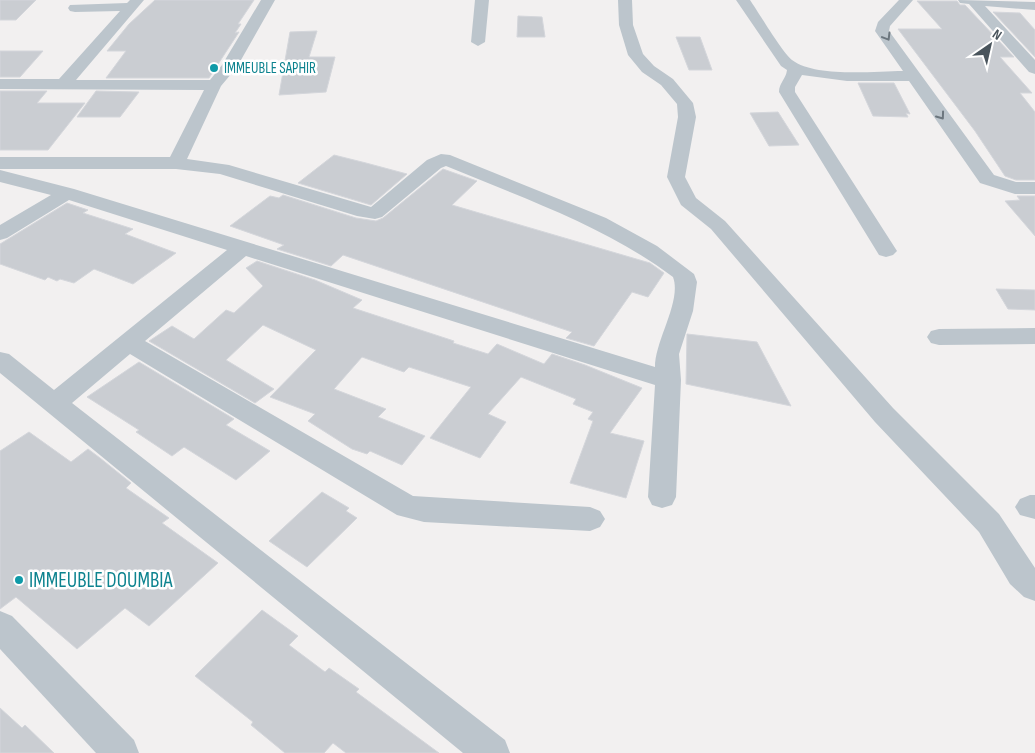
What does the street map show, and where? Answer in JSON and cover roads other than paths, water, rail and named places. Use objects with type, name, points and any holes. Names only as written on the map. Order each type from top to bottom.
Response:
[{"type":"street","points":[[176,164],[214,85],[228,66],[268,0]]},
{"type":"street","points":[[478,42],[482,0]]},
{"type":"street","points":[[625,0],[626,26],[636,55],[648,69],[667,82],[685,103],[687,117],[676,177],[688,201],[718,225],[884,415],[989,522],[1021,575],[1035,587]]},
{"type":"street","points":[[742,0],[786,63],[795,69],[828,74],[913,76]]},
{"type":"street","points":[[906,0],[883,25],[882,31],[987,179],[1015,188],[1035,188]]},
{"type":"street","points":[[966,0],[1035,6]]},
{"type":"street","points":[[966,0],[1035,69]]},
{"type":"street","points":[[64,84],[133,4]]},
{"type":"street","points":[[75,8],[133,4]]},
{"type":"street","points":[[795,69],[794,78],[786,86],[787,92],[886,251]]},
{"type":"street","points":[[0,84],[214,85]]},
{"type":"street","points":[[0,163],[176,164],[222,169],[364,212],[375,213],[434,164],[442,160],[450,161],[599,222],[650,250],[683,274],[686,282],[682,312],[667,354],[668,380],[662,497]]},
{"type":"street","points":[[0,176],[67,193],[668,380]]},
{"type":"street","points":[[0,234],[67,193]]},
{"type":"street","points":[[56,402],[244,248]]},
{"type":"street","points":[[939,337],[1035,336]]},
{"type":"street","points":[[129,342],[407,506],[424,510],[590,519]]},
{"type":"street","points":[[0,360],[56,402],[492,753]]},
{"type":"street","points":[[0,626],[121,753]]},
{"type":"place","name":"IMMEUBLE SAPHIR","points":[[214,68]]},
{"type":"place","name":"IMMEUBLE DOUMBIA","points":[[19,580]]}]
